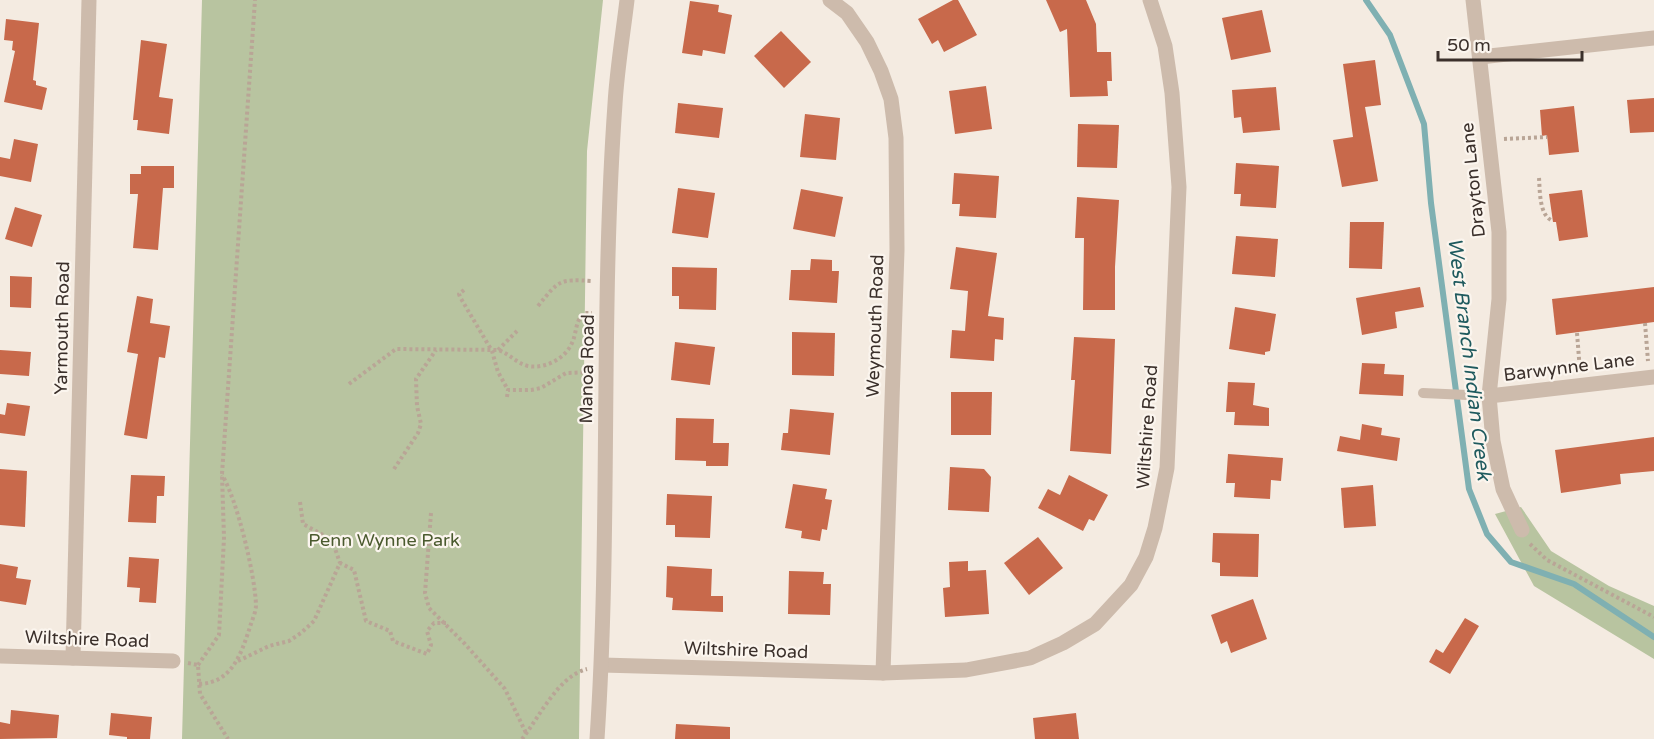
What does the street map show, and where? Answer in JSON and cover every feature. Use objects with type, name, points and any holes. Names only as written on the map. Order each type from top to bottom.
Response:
[{"type":"street","name":"Yarmouth Road","points":[[73,658],[89,0]]},
{"type":"street","name":"Manoa Road","points":[[597,739],[602,665],[608,283],[615,102],[627,0]]},
{"type":"street","name":"Weymouth Road","points":[[830,0],[847,14],[867,42],[881,71],[891,99],[896,138],[897,250],[883,673]]},
{"type":"street","name":"Wiltshire Road","points":[[602,665],[883,673],[966,670],[1030,658],[1063,643],[1095,624],[1114,606],[1131,585],[1146,557],[1155,528],[1167,468],[1179,187],[1172,93],[1165,46],[1150,0]]},
{"type":"street","name":"Drayton Lane","points":[[1473,0],[1499,232],[1499,299],[1489,396],[1493,441],[1503,489],[1522,530]]},
{"type":"street","points":[[1480,57],[1654,38]]},
{"type":"street","name":"Barwynne Lane","points":[[1489,396],[1652,377]]},
{"type":"street","name":"Wiltshire Road","points":[[0,656],[173,661]]},
{"type":"lane","points":[[1423,393],[1489,396]]},
{"type":"path","points":[[228,739],[200,694],[198,665],[219,635],[224,538],[222,474],[255,0]]},
{"type":"path","points":[[1489,141],[1547,137]]},
{"type":"path","points":[[1539,178],[1544,212],[1546,218],[1553,221]]},
{"type":"path","points":[[538,306],[555,285],[566,279],[608,283]]},
{"type":"path","points":[[464,290],[459,294],[460,297],[492,351],[498,372],[508,390],[507,397]]},
{"type":"path","points":[[349,384],[396,349],[498,350],[505,352],[517,362],[529,366],[544,366],[557,360],[568,351],[579,317],[584,313],[608,314]]},
{"type":"path","points":[[1645,323],[1652,377]]},
{"type":"path","points":[[498,350],[517,330]]},
{"type":"path","points":[[1577,333],[1581,385]]},
{"type":"path","points":[[394,469],[418,433],[421,424],[417,406],[416,379],[437,349]]},
{"type":"path","points":[[508,390],[541,388],[566,373],[607,372]]},
{"type":"path","points":[[222,474],[229,487],[238,518],[251,572],[256,607],[238,660]]},
{"type":"path","points":[[199,684],[212,684],[238,660],[269,646],[289,641],[314,621],[340,563],[332,540],[303,524],[300,502]]},
{"type":"path","points":[[431,513],[425,593],[429,608],[446,623],[504,689],[526,733]]},
{"type":"path","points":[[1522,530],[1533,548],[1547,560],[1654,617]]},
{"type":"path","points":[[340,563],[354,570],[366,621],[390,631],[393,641],[427,654],[431,645],[428,631],[434,624],[446,623]]},
{"type":"path","points":[[173,661],[198,665]]},
{"type":"path","points":[[522,739],[550,699],[566,681],[580,670],[602,665]]},
{"type":"green space","name":"Penn Wynne Park","points":[[202,0],[603,0],[587,151],[579,739],[182,739]]},
{"type":"green space","points":[[1521,507],[1551,551],[1609,586],[1654,606],[1654,659],[1534,586],[1495,514]]},
{"type":"building","points":[[953,0],[958,0],[977,35],[944,52],[938,40],[932,44],[918,19]]},
{"type":"building","points":[[1046,0],[1086,0],[1096,24],[1097,52],[1111,52],[1112,81],[1107,81],[1108,96],[1070,97],[1067,29],[1060,32]]},
{"type":"building","points":[[690,1],[719,5],[718,12],[732,15],[725,54],[703,50],[702,56],[682,53]]},
{"type":"building","points":[[1262,10],[1271,52],[1231,60],[1222,18]]},
{"type":"building","points":[[6,19],[39,23],[33,80],[36,81],[36,85],[47,88],[42,110],[4,102],[15,51],[12,50],[13,41],[4,40]]},
{"type":"building","points":[[781,31],[811,62],[784,88],[754,56]]},
{"type":"building","points":[[141,40],[167,44],[159,97],[173,99],[169,134],[137,130],[138,120],[133,120]]},
{"type":"building","points":[[1375,60],[1381,105],[1365,107],[1378,181],[1342,187],[1333,140],[1353,137],[1343,64]]},
{"type":"building","points":[[986,86],[992,129],[955,134],[949,91]]},
{"type":"building","points":[[1276,87],[1280,130],[1243,133],[1241,117],[1234,118],[1232,90]]},
{"type":"building","points":[[1654,98],[1654,132],[1630,133],[1627,100]]},
{"type":"building","points":[[678,103],[723,108],[719,138],[675,133]]},
{"type":"building","points":[[1574,106],[1579,152],[1549,155],[1547,135],[1542,136],[1540,110]]},
{"type":"building","points":[[805,114],[840,118],[836,160],[800,157]]},
{"type":"building","points":[[1078,124],[1119,125],[1117,168],[1077,167]]},
{"type":"building","points":[[14,139],[38,144],[31,182],[0,176],[0,157],[10,159]]},
{"type":"building","points":[[1236,163],[1279,166],[1276,208],[1240,206],[1241,194],[1234,194]]},
{"type":"building","points":[[141,166],[174,166],[174,188],[163,188],[158,250],[133,248],[138,194],[130,194],[130,174],[141,174]]},
{"type":"building","points":[[954,173],[999,176],[996,218],[959,216],[960,204],[952,204]]},
{"type":"building","points":[[678,188],[715,193],[708,238],[672,233]]},
{"type":"building","points":[[801,189],[843,197],[835,237],[793,229]]},
{"type":"building","points":[[1582,190],[1588,237],[1559,241],[1556,222],[1553,222],[1549,194]]},
{"type":"building","points":[[1077,197],[1119,200],[1115,310],[1083,310],[1084,238],[1075,238]]},
{"type":"building","points":[[15,207],[42,215],[32,247],[5,239]]},
{"type":"building","points":[[1350,222],[1384,222],[1382,269],[1349,268]]},
{"type":"building","points":[[1236,236],[1278,239],[1275,277],[1232,274]]},
{"type":"building","points":[[956,247],[997,253],[988,316],[1004,318],[1003,340],[995,339],[994,361],[950,358],[952,330],[965,331],[968,291],[950,289]]},
{"type":"building","points":[[811,259],[832,260],[832,271],[839,271],[837,303],[789,300],[791,270],[810,270]]},
{"type":"building","points":[[672,267],[717,268],[716,310],[679,309],[679,296],[672,296]]},
{"type":"building","points":[[10,276],[32,277],[31,308],[10,307]]},
{"type":"building","points":[[1420,287],[1424,307],[1395,312],[1397,328],[1362,335],[1356,298]]},
{"type":"building","points":[[1654,287],[1654,322],[1556,335],[1552,299]]},
{"type":"building","points":[[137,296],[153,299],[150,323],[170,326],[165,358],[159,357],[147,439],[124,435],[138,354],[127,352]]},
{"type":"building","points":[[1235,307],[1276,314],[1270,351],[1265,352],[1265,355],[1229,349]]},
{"type":"building","points":[[792,332],[835,333],[834,376],[792,375]]},
{"type":"building","points":[[1074,337],[1115,339],[1111,454],[1070,451],[1075,380],[1071,380]]},
{"type":"building","points":[[675,342],[715,347],[710,385],[671,380]]},
{"type":"building","points":[[0,350],[31,352],[29,376],[0,374]]},
{"type":"building","points":[[1362,363],[1385,364],[1384,374],[1404,375],[1403,396],[1359,394]]},
{"type":"building","points":[[1228,382],[1255,383],[1253,405],[1269,408],[1269,426],[1234,425],[1235,412],[1226,412]]},
{"type":"building","points":[[951,392],[992,392],[991,435],[951,435]]},
{"type":"building","points":[[7,403],[30,406],[25,436],[0,433],[0,414],[5,415]]},
{"type":"building","points":[[790,409],[834,413],[830,455],[781,450],[783,433],[788,433]]},
{"type":"building","points":[[676,418],[714,419],[713,443],[729,443],[728,466],[706,466],[706,461],[675,460]]},
{"type":"building","points":[[1362,424],[1382,428],[1381,435],[1400,438],[1397,461],[1337,451],[1340,436],[1360,440]]},
{"type":"building","points":[[1654,437],[1654,471],[1620,474],[1621,484],[1561,493],[1555,450]]},
{"type":"building","points":[[1228,454],[1283,458],[1281,481],[1271,480],[1270,499],[1234,497],[1235,483],[1226,483]]},
{"type":"building","points":[[950,467],[984,469],[991,477],[989,512],[948,510]]},
{"type":"building","points":[[0,469],[27,471],[25,527],[0,525]]},
{"type":"building","points":[[131,475],[165,476],[164,496],[157,496],[156,523],[128,522]]},
{"type":"building","points":[[1069,475],[1108,495],[1094,521],[1089,519],[1083,531],[1038,508],[1048,489],[1060,495]]},
{"type":"building","points":[[793,484],[827,489],[825,499],[832,500],[827,530],[822,529],[820,541],[801,538],[802,531],[785,528]]},
{"type":"building","points":[[1373,485],[1376,526],[1344,528],[1341,488]]},
{"type":"building","points":[[667,494],[712,496],[710,538],[675,537],[675,525],[666,525]]},
{"type":"building","points":[[1213,533],[1259,534],[1258,577],[1220,576],[1220,563],[1212,562]]},
{"type":"building","points":[[1038,537],[1063,568],[1029,595],[1004,563]]},
{"type":"building","points":[[129,557],[159,559],[156,603],[139,602],[140,588],[127,587]]},
{"type":"building","points":[[968,561],[968,571],[986,570],[989,614],[945,617],[943,588],[950,587],[949,562]]},
{"type":"building","points":[[0,564],[18,567],[16,578],[31,580],[26,605],[0,601]]},
{"type":"building","points":[[667,566],[712,569],[711,596],[723,596],[723,612],[672,610],[673,598],[666,597]]},
{"type":"building","points":[[789,571],[824,572],[823,584],[831,584],[830,615],[788,614]]},
{"type":"building","points":[[1253,599],[1267,639],[1231,653],[1227,641],[1221,644],[1211,615]]},
{"type":"building","points":[[1465,618],[1479,626],[1450,674],[1429,662],[1436,649],[1443,653]]},
{"type":"building","points":[[11,710],[59,715],[57,738],[0,739],[0,722],[10,724]]},
{"type":"building","points":[[111,713],[152,717],[150,739],[127,739],[127,737],[109,735]]},
{"type":"building","points":[[1076,713],[1079,739],[1035,739],[1033,718]]},
{"type":"building","points":[[676,724],[730,727],[730,739],[675,739]]},
{"type":"waterway","name":"West Branch Indian Creek","points":[[1366,0],[1390,35],[1424,124],[1431,203],[1469,489],[1487,534],[1511,562],[1574,584],[1654,637]]}]
